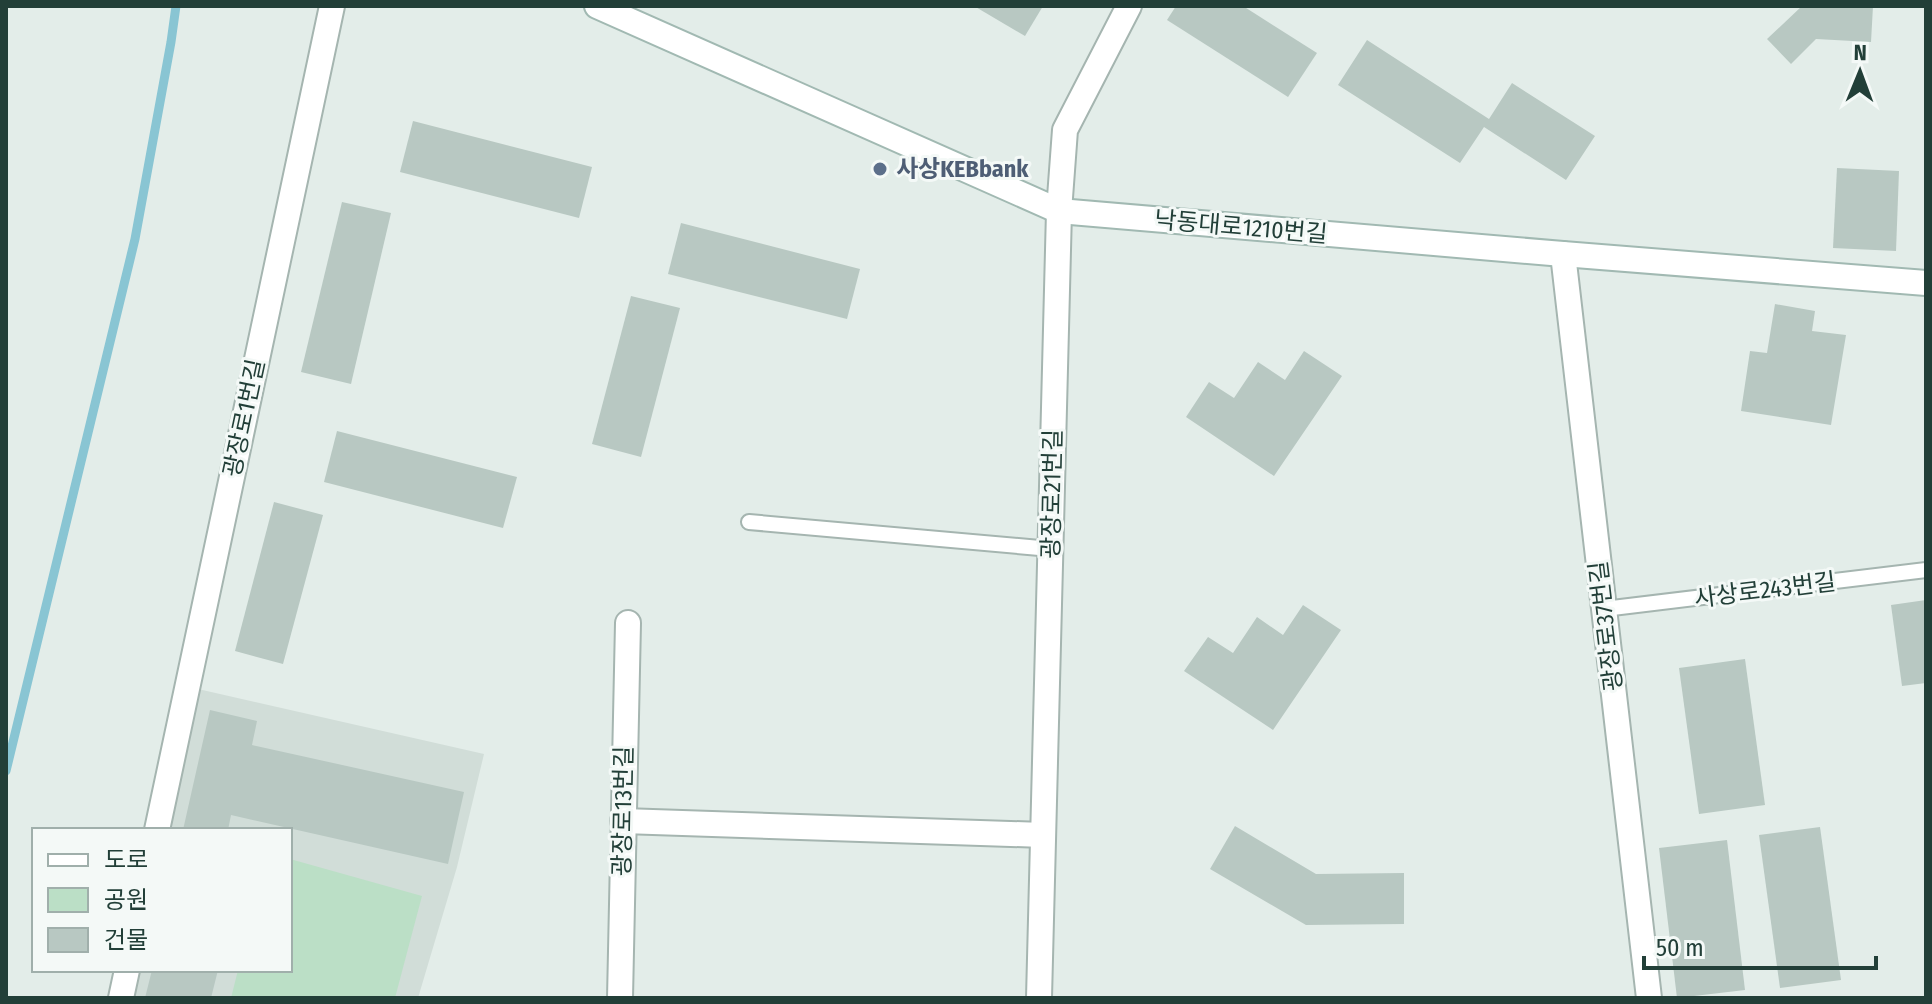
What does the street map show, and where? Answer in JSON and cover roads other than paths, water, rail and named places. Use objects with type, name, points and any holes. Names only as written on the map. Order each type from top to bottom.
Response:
[{"type":"street","name":"광장로1번길","points":[[157,828],[332,6]]},
{"type":"street","name":"낙동대로1210번길","points":[[597,6],[1059,211],[1926,283]]},
{"type":"street","name":"광장로21번길","points":[[1039,998],[1059,211],[1065,130],[1129,6]]},
{"type":"street","name":"광장로37번길","points":[[1563,254],[1649,998]]},
{"type":"street","name":"광장로13번길","points":[[620,998],[628,623]]},
{"type":"street","points":[[623,821],[1043,835]]},
{"type":"street","points":[[121,998],[127,972]]},
{"type":"lane","points":[[749,522],[1051,549]]},
{"type":"lane","name":"사상로243번길","points":[[1604,609],[1926,570]]},
{"type":"waterway","points":[[6,771],[135,239],[176,6]]},
{"type":"place","name":"사상KEBbank","points":[[880,169]]}]
